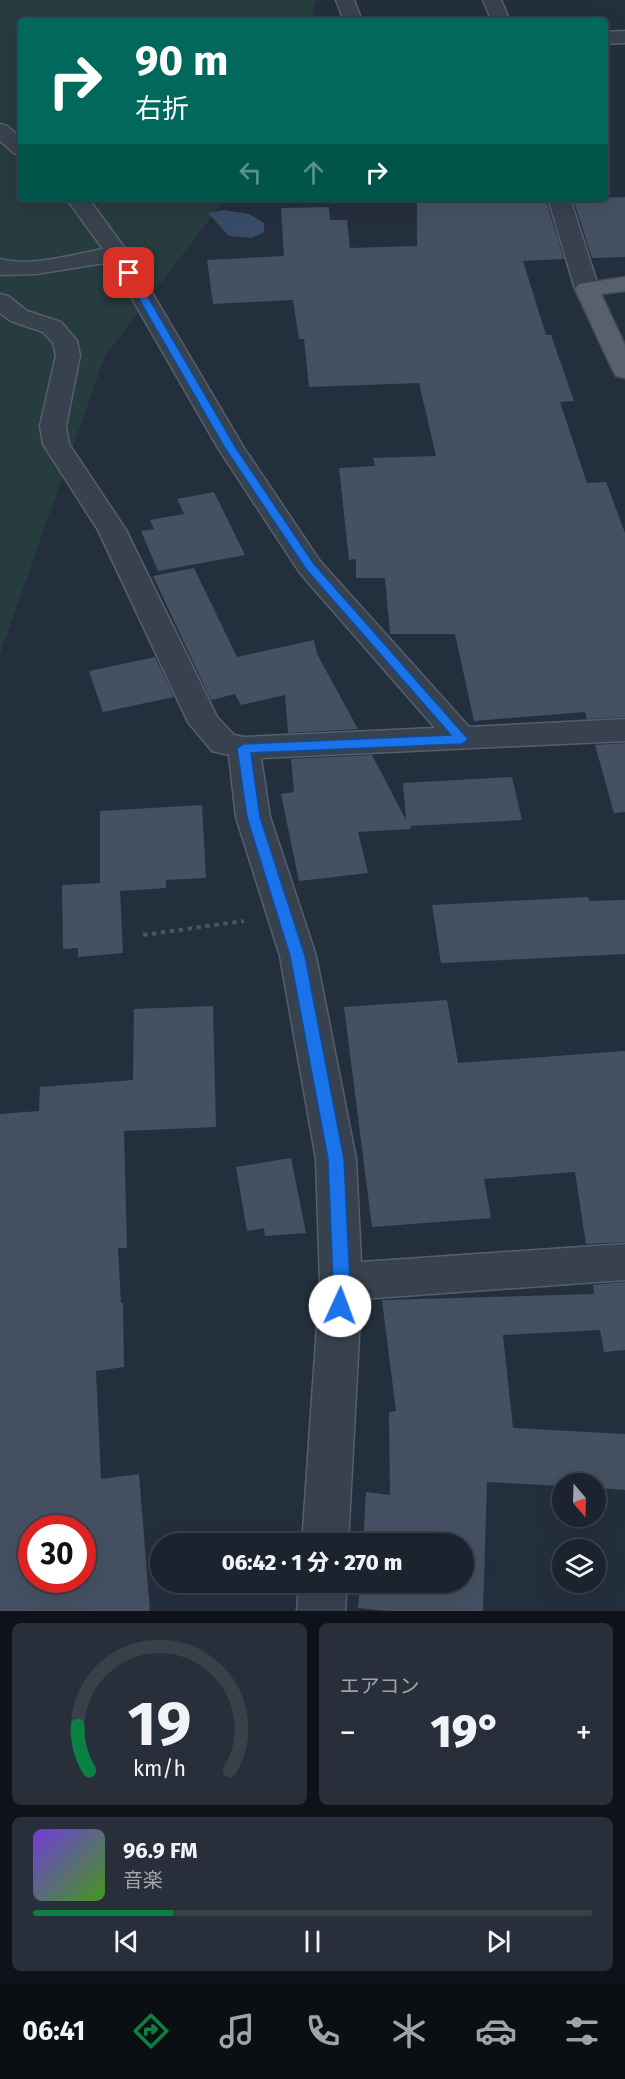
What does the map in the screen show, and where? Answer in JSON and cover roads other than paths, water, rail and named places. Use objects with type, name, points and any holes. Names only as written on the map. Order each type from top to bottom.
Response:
[{"type":"main road","points":[[625,284],[587,288],[625,371]]},
{"type":"street","points":[[345,0],[352,18]]},
{"type":"street","points":[[492,0],[500,18]]},
{"type":"street","points":[[608,38],[625,37]]},
{"type":"street","points":[[0,130],[18,146]]},
{"type":"street","points":[[78,201],[118,254],[225,438],[310,567],[462,739]]},
{"type":"street","points":[[560,201],[587,288]]},
{"type":"street","points":[[0,266],[4,269],[36,267],[118,254]]},
{"type":"street","points":[[0,302],[19,316],[51,327],[65,341],[68,355],[53,426],[56,444],[112,530],[204,722],[224,743],[244,748],[625,730]]},
{"type":"street","points":[[244,748],[254,817],[283,916],[298,956],[336,1159],[341,1282],[326,1533]]},
{"type":"street","points":[[341,1282],[625,1262]]},
{"type":"street","points":[[321,1611],[322,1593]]},
{"type":"water","points":[[224,210],[249,214],[264,223],[264,232],[252,238],[229,236],[208,213]]}]
